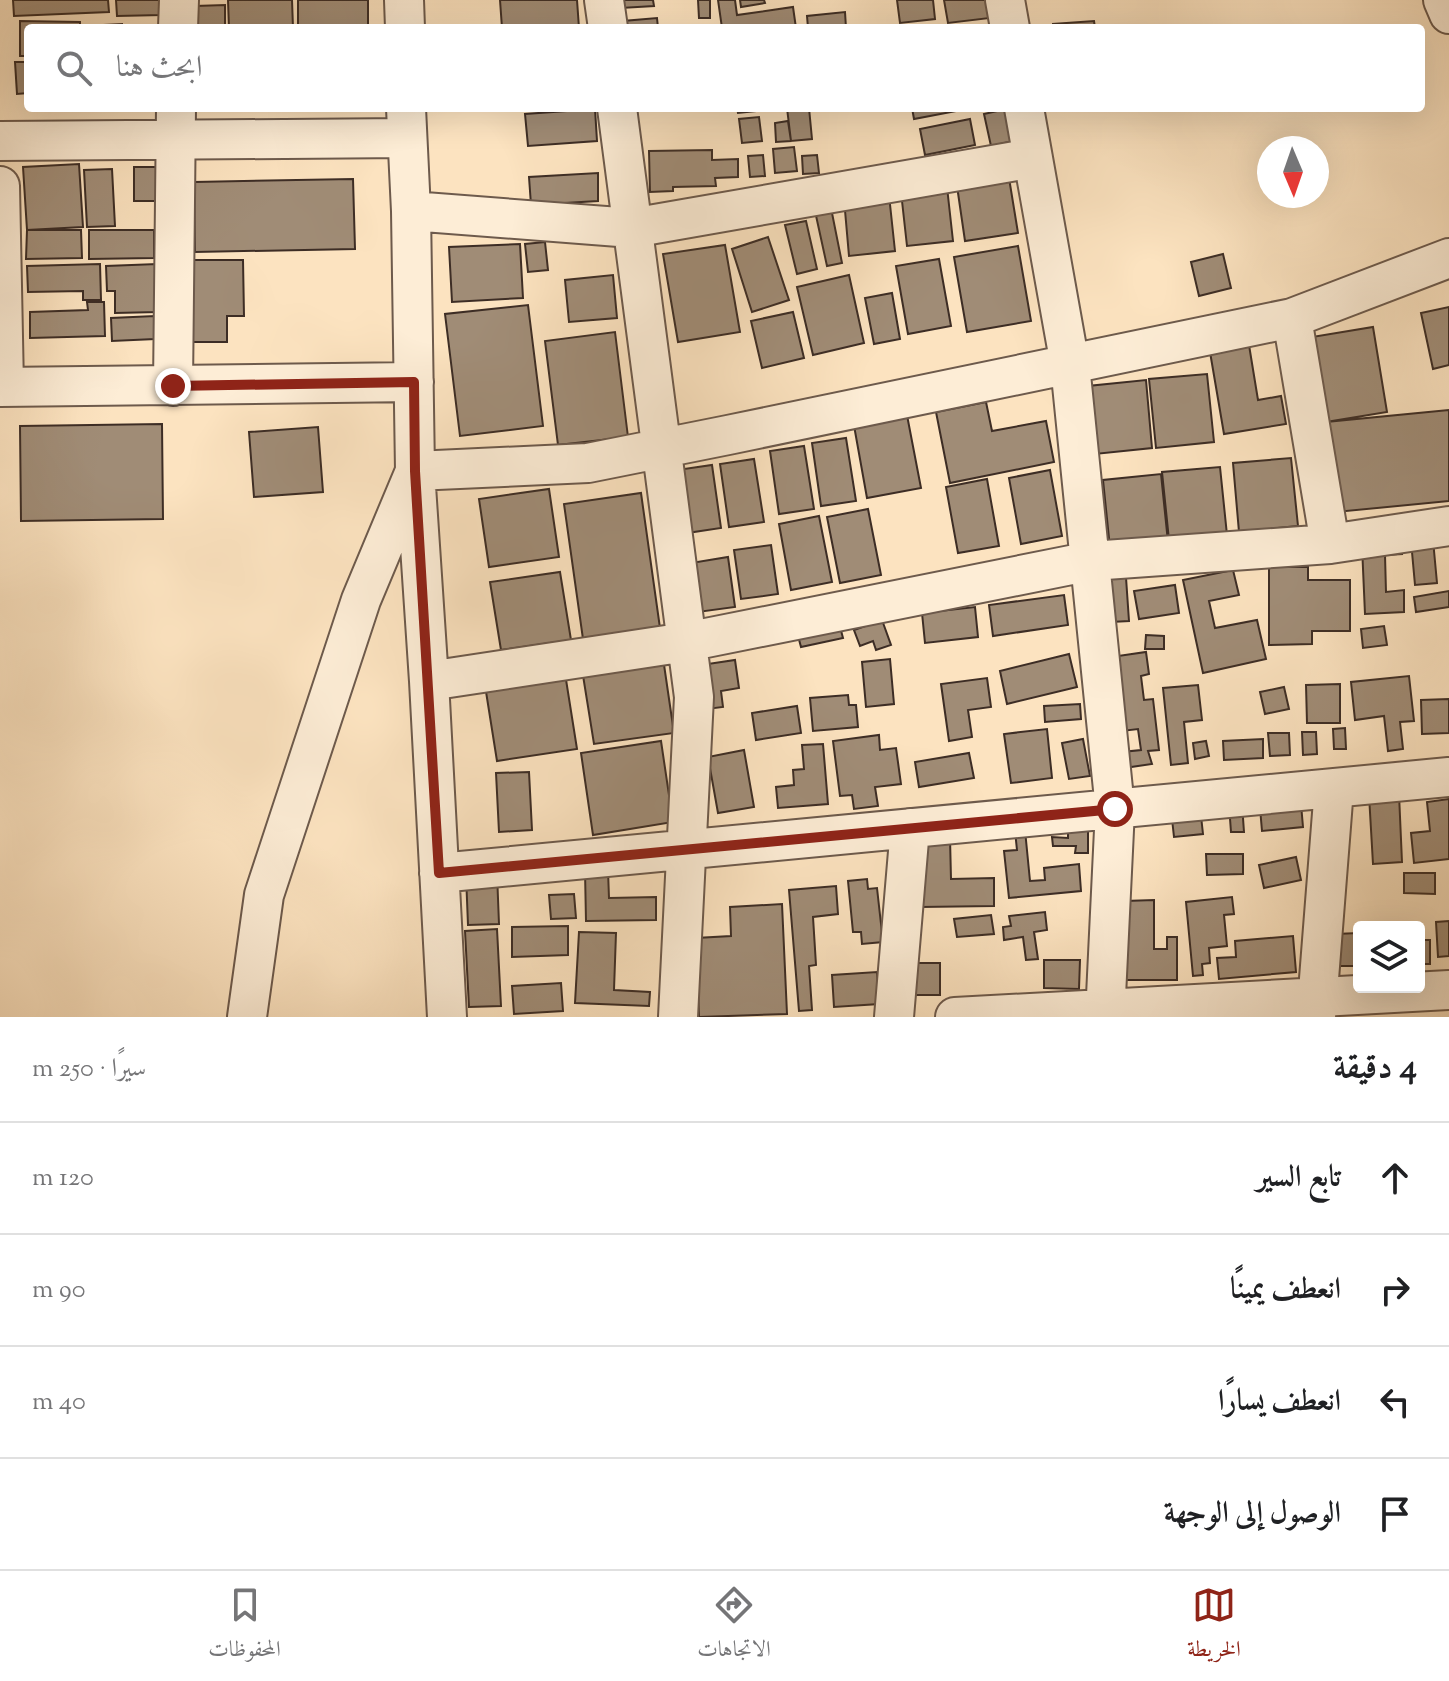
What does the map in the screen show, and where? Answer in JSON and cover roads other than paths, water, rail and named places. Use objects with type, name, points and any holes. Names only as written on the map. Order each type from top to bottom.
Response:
[{"type":"street","points":[[178,24],[179,0]]},
{"type":"street","points":[[404,0],[405,24]]},
{"type":"street","points":[[604,0],[607,24]]},
{"type":"street","points":[[1005,0],[1009,24]]},
{"type":"street","points":[[1443,0],[1449,14]]},
{"type":"street","points":[[618,112],[694,697],[678,1017]]},
{"type":"street","points":[[1025,112],[1070,365],[1115,809],[1106,1013]]},
{"type":"street","points":[[0,141],[176,124],[406,123],[411,211],[415,471],[447,1017]]},
{"type":"street","points":[[173,386],[176,124]]},
{"type":"street","points":[[411,211],[632,228],[1033,158]]},
{"type":"street","points":[[0,186],[2,387],[414,382]]},
{"type":"street","points":[[415,471],[588,463],[1070,365],[1292,318],[1449,258]]},
{"type":"street","points":[[1292,318],[1330,544]]},
{"type":"street","points":[[247,1017],[264,895],[361,600],[415,471]]},
{"type":"street","points":[[429,681],[686,642],[1091,561],[1330,544],[1449,526]]},
{"type":"street","points":[[439,873],[1449,777]]},
{"type":"street","points":[[1317,1007],[1334,788]]},
{"type":"street","points":[[894,1017],[910,828]]},
{"type":"street","points":[[955,1017],[1317,1007],[1449,990]]}]
